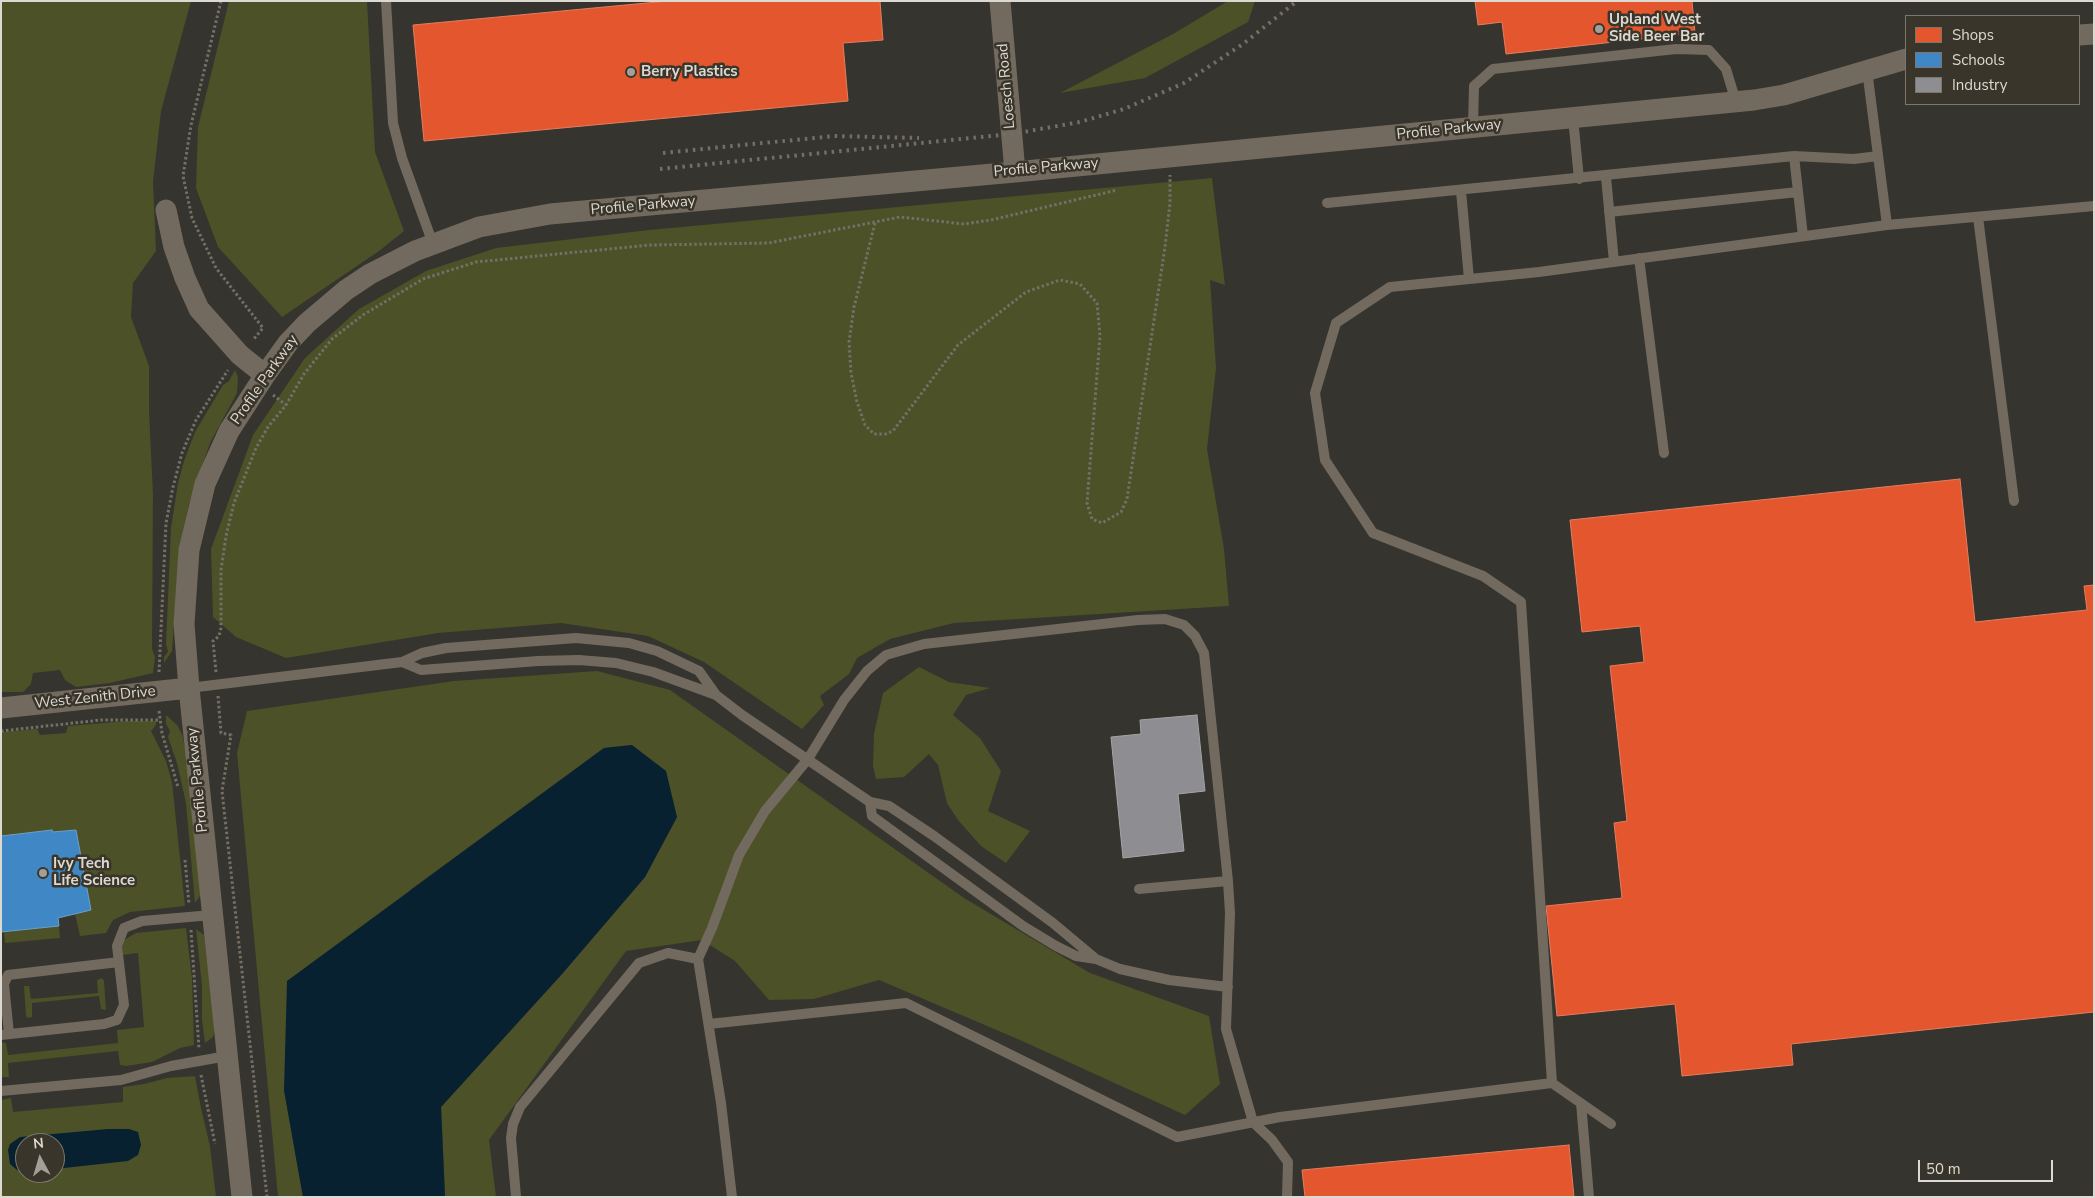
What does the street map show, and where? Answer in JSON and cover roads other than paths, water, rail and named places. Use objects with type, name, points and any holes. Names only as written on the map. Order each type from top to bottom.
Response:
[{"type":"street","name":"Loesch Road","points":[[1000,1],[1015,172]]},
{"type":"street","points":[[2080,35],[2094,34]]},
{"type":"street","name":"Profile Parkway","points":[[242,1197],[189,688],[184,624],[189,550],[205,484],[229,431],[288,343],[314,317],[346,290],[392,261],[433,244],[479,227],[550,214],[1015,172],[1736,102],[1784,95],[1905,59]]},
{"type":"street","points":[[166,210],[174,247],[185,278],[200,309],[240,356],[265,376]]},
{"type":"street","name":"West Zenith Drive","points":[[1,708],[189,688]]},
{"type":"lane","points":[[386,1],[393,123],[402,158],[433,244]]},
{"type":"lane","points":[[1473,127],[1474,86],[1493,69],[1676,49],[1709,50],[1726,69],[1736,102]]},
{"type":"lane","points":[[1867,70],[1887,225]]},
{"type":"lane","points":[[1573,118],[1579,179]]},
{"type":"lane","points":[[1327,203],[1606,177],[1794,156],[1854,159],[1878,156]]},
{"type":"lane","points":[[1794,156],[1803,236]]},
{"type":"lane","points":[[1606,177],[1614,262]]},
{"type":"lane","points":[[1461,191],[1469,279]]},
{"type":"lane","points":[[1609,212],[1798,192]]},
{"type":"lane","points":[[1552,1083],[1521,602],[1483,576],[1373,532],[1325,460],[1315,393],[1336,323],[1390,287],[1614,262],[1887,225],[2094,206]]},
{"type":"lane","points":[[1978,217],[2014,501]]},
{"type":"lane","points":[[1640,258],[1664,453]]},
{"type":"lane","points":[[732,1197],[709,1024],[698,959],[712,928],[739,855],[765,811],[808,759],[844,700],[868,671],[886,655],[924,644],[1165,618],[1184,625],[1195,636],[1204,653],[1230,913],[1226,1029],[1253,1122],[1272,1140],[1288,1162],[1287,1197]]},
{"type":"lane","points":[[189,688],[402,662],[422,654],[446,648],[576,638],[629,643],[657,651],[699,672],[716,695],[742,716],[870,802],[889,806],[934,836],[1053,923],[1096,959]]},
{"type":"lane","points":[[402,662],[421,670],[546,661],[579,660],[616,663],[653,672],[716,695]]},
{"type":"lane","points":[[870,802],[872,816],[1023,926],[1056,946],[1076,956],[1096,959],[1120,969],[1169,980],[1228,987]]},
{"type":"lane","points":[[1139,889],[1228,881]]},
{"type":"lane","points":[[119,962],[8,975],[4,984],[5,1034],[104,1024],[117,1020],[124,1005],[119,962],[117,946],[124,928],[142,921],[212,915]]},
{"type":"lane","points":[[516,1197],[511,1138],[513,1124],[520,1107],[639,963],[668,953],[698,959]]},
{"type":"lane","points":[[709,1024],[906,1003],[1177,1137],[1310,1113],[1552,1083],[1611,1124]]},
{"type":"lane","points":[[1,1091],[121,1080],[171,1066],[228,1056]]},
{"type":"lane","points":[[1581,1104],[1589,1197]]},
{"type":"water","points":[[632,745],[666,771],[677,817],[645,877],[562,974],[441,1107],[445,1197],[303,1197],[284,1090],[287,981],[604,748]]},
{"type":"water","points":[[129,1129],[138,1132],[141,1145],[138,1155],[128,1161],[65,1168],[64,1133]]},
{"type":"water","points":[[15,1140],[15,1168],[10,1164],[8,1150],[10,1144]]},
{"type":"railway","points":[[660,169],[1012,134],[1080,122],[1124,109],[1184,83],[1243,44],[1297,1]]},
{"type":"railway","points":[[663,153],[834,136],[919,138]]},
{"type":"place","name":"Upland West Side Beer Bar","points":[[1599,29]]},
{"type":"place","name":"Berry Plastics","points":[[631,72]]},
{"type":"place","name":"Ivy Tech Life Science","points":[[43,873]]}]
